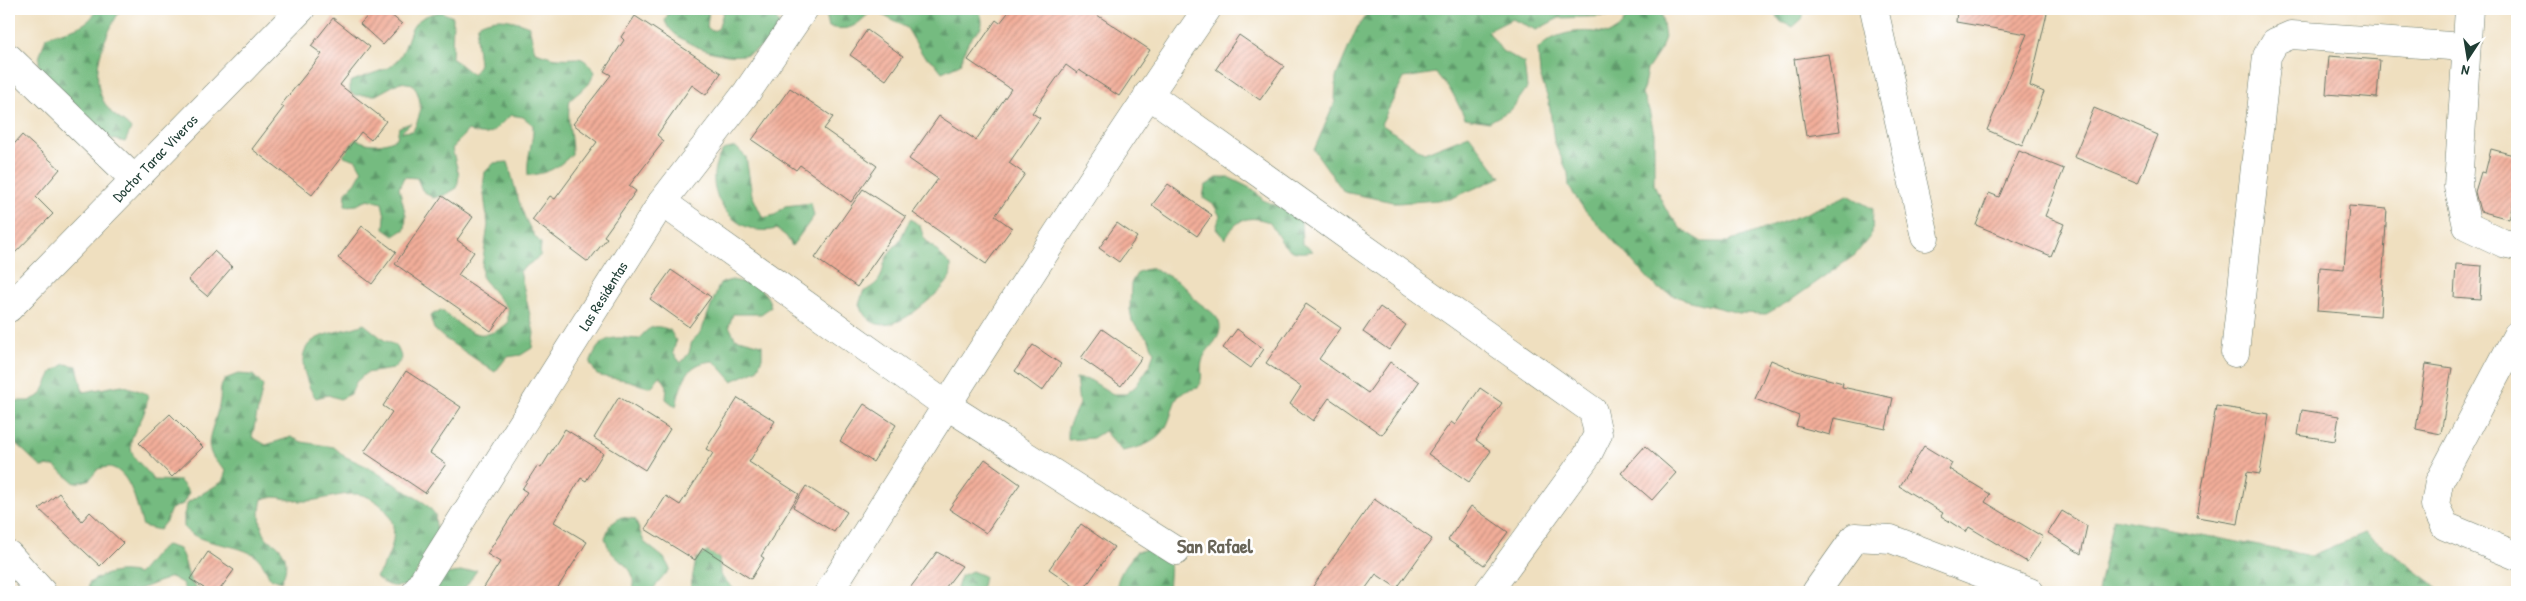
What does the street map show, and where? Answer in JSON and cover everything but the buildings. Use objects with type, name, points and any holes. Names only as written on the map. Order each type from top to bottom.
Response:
[{"type":"street","name":"Doctor Tarac Viveros","points":[[9,308],[301,9]]},
{"type":"street","name":"Las Residentas","points":[[416,592],[662,202],[747,92],[804,9]]},
{"type":"street","points":[[828,592],[946,405],[1148,94],[1207,9]]},
{"type":"street","points":[[1874,9],[1925,237]]},
{"type":"street","points":[[2469,9],[2465,47],[2458,186],[2467,226],[2503,243],[2517,246]]},
{"type":"street","points":[[2235,353],[2267,56],[2275,42],[2291,35],[2465,47]]},
{"type":"street","points":[[9,58],[134,180]]},
{"type":"street","points":[[1148,94],[1593,411],[1598,434],[1586,456],[1488,592]]},
{"type":"street","points":[[662,202],[946,405],[1176,551]]},
{"type":"street","points":[[2517,334],[2439,482],[2435,505],[2445,526],[2517,556]]},
{"type":"street","points":[[1816,592],[1855,537],[1891,539],[2030,592]]},
{"type":"street","points":[[9,555],[42,592]]},
{"type":"green space","points":[[97,9],[121,9],[103,46],[98,74],[103,100],[111,112],[131,129],[125,142],[112,139],[69,104],[48,83],[39,64],[40,54],[46,37],[82,25],[93,16]]},
{"type":"green space","points":[[670,9],[709,9],[707,27],[712,31],[718,29],[724,9],[769,9],[779,23],[772,41],[748,54],[727,55],[701,48],[678,36],[665,21]]},
{"type":"green space","points":[[828,9],[979,9],[982,24],[968,43],[960,64],[942,72],[934,62],[923,55],[907,28],[873,10],[849,28],[829,27],[826,14]]},
{"type":"green space","points":[[1370,9],[1617,9],[1613,16],[1559,18],[1536,30],[1512,19],[1488,31],[1502,51],[1524,63],[1527,88],[1512,109],[1489,122],[1465,118],[1453,94],[1436,73],[1404,78],[1381,124],[1424,153],[1469,135],[1501,177],[1450,199],[1398,203],[1344,192],[1314,150],[1335,102],[1336,77],[1357,28]]},
{"type":"green space","points":[[1632,9],[1661,10],[1665,37],[1661,49],[1647,70],[1642,95],[1649,110],[1654,133],[1654,184],[1665,208],[1681,229],[1702,242],[1728,242],[1802,215],[1848,195],[1873,209],[1872,234],[1855,255],[1790,301],[1766,314],[1739,313],[1683,299],[1657,288],[1584,209],[1569,187],[1568,173],[1554,141],[1549,102],[1540,75],[1538,49],[1554,38],[1571,32],[1609,34],[1620,27]]},
{"type":"green space","points":[[1771,9],[1803,9],[1803,18],[1793,27],[1781,22]]},
{"type":"green space","points":[[441,12],[453,17],[452,58],[473,75],[479,64],[476,37],[478,25],[497,19],[516,21],[529,26],[535,52],[556,58],[583,59],[595,72],[589,84],[570,100],[569,115],[572,154],[562,163],[547,172],[528,175],[533,125],[523,117],[511,115],[488,134],[468,130],[452,149],[459,175],[457,188],[445,195],[433,198],[422,190],[417,178],[404,177],[399,188],[406,216],[405,229],[394,236],[384,229],[385,216],[382,203],[368,199],[357,205],[345,206],[346,192],[356,182],[362,171],[356,160],[344,156],[336,145],[349,134],[360,141],[378,144],[397,138],[399,127],[411,123],[401,132],[413,131],[420,113],[420,102],[413,84],[400,82],[376,95],[350,95],[350,82],[393,65],[400,57],[410,32],[419,20],[428,15]]},
{"type":"green space","points":[[736,147],[746,157],[752,195],[763,218],[775,215],[785,206],[811,203],[814,216],[792,246],[786,236],[776,229],[760,230],[746,226],[733,219],[723,208],[714,180],[716,164],[723,150]]},
{"type":"green space","points":[[508,162],[524,216],[529,227],[541,243],[540,256],[520,271],[534,333],[532,348],[521,355],[507,357],[495,372],[444,338],[434,329],[430,316],[441,310],[465,328],[480,334],[489,334],[508,323],[508,309],[482,278],[482,266],[488,225],[483,187],[485,172],[494,163]]},
{"type":"green space","points":[[1217,178],[1230,178],[1254,190],[1263,200],[1301,216],[1302,243],[1313,251],[1295,252],[1285,246],[1269,222],[1254,219],[1243,220],[1238,223],[1225,239],[1216,229],[1220,216],[1214,205],[1203,198],[1205,186]]},
{"type":"green space","points":[[911,219],[920,226],[924,238],[951,265],[950,277],[938,292],[911,314],[892,324],[882,325],[866,316],[859,305],[863,292],[877,283],[882,274],[886,259],[900,240]]},
{"type":"green space","points":[[1150,268],[1170,277],[1183,286],[1196,300],[1216,316],[1220,324],[1217,338],[1203,357],[1201,379],[1198,388],[1182,393],[1178,397],[1162,433],[1153,441],[1141,446],[1122,451],[1104,431],[1093,438],[1068,440],[1068,427],[1079,404],[1076,378],[1090,380],[1113,394],[1126,394],[1136,386],[1150,365],[1154,352],[1149,340],[1132,321],[1130,309],[1131,283],[1138,272]]},
{"type":"green space","points":[[732,280],[757,287],[765,294],[771,307],[761,314],[733,314],[729,326],[735,338],[762,345],[762,358],[757,370],[732,381],[714,361],[697,365],[686,375],[676,407],[666,399],[667,386],[660,375],[652,387],[597,375],[590,363],[598,347],[603,342],[615,338],[639,339],[646,331],[653,327],[670,330],[676,341],[673,353],[681,363],[689,353],[692,341],[701,332],[720,283]]},
{"type":"green space","points":[[364,324],[384,340],[397,346],[402,359],[393,369],[366,373],[356,382],[351,394],[340,399],[328,395],[316,398],[307,381],[304,370],[303,357],[306,347],[322,336]]},
{"type":"green space","points":[[65,364],[77,366],[83,392],[122,385],[148,394],[143,416],[132,439],[132,451],[135,458],[153,480],[180,481],[189,492],[183,504],[171,509],[166,521],[159,530],[143,526],[129,483],[117,470],[110,467],[98,469],[89,480],[75,483],[54,466],[41,467],[9,437],[9,405],[15,401],[29,401],[41,395],[52,372]]},
{"type":"green space","points":[[238,374],[253,375],[263,386],[252,437],[266,445],[291,437],[302,442],[334,447],[344,456],[368,467],[426,504],[435,514],[437,539],[409,585],[391,586],[376,577],[391,549],[393,529],[386,511],[378,503],[363,495],[350,494],[307,501],[277,497],[262,499],[260,518],[264,533],[284,554],[286,568],[281,582],[270,578],[262,562],[254,555],[199,538],[184,528],[184,514],[188,502],[222,482],[226,471],[217,463],[212,455],[209,448],[209,440],[223,383],[225,379]]},
{"type":"green space","points":[[621,517],[635,519],[644,542],[664,558],[670,569],[653,589],[654,592],[632,592],[633,577],[629,569],[609,549],[605,538],[610,525]]},
{"type":"green space","points":[[2113,518],[2311,556],[2365,533],[2444,592],[2098,592]]},
{"type":"green space","points":[[166,545],[179,549],[191,581],[199,592],[186,592],[182,583],[171,577],[132,592],[88,592],[89,583],[107,574],[125,572],[138,574],[157,552]]},
{"type":"green space","points":[[1148,549],[1161,556],[1170,564],[1168,592],[1117,592],[1120,576],[1136,552]]},
{"type":"green space","points":[[719,550],[720,575],[737,592],[693,592],[691,585],[696,559],[707,552]]},
{"type":"green space","points":[[477,570],[462,592],[427,592],[445,574]]},
{"type":"green space","points":[[972,571],[984,576],[981,592],[959,592],[957,588],[961,576]]},
{"type":"district","name":"San Rafael","points":[[1215,545]]}]
